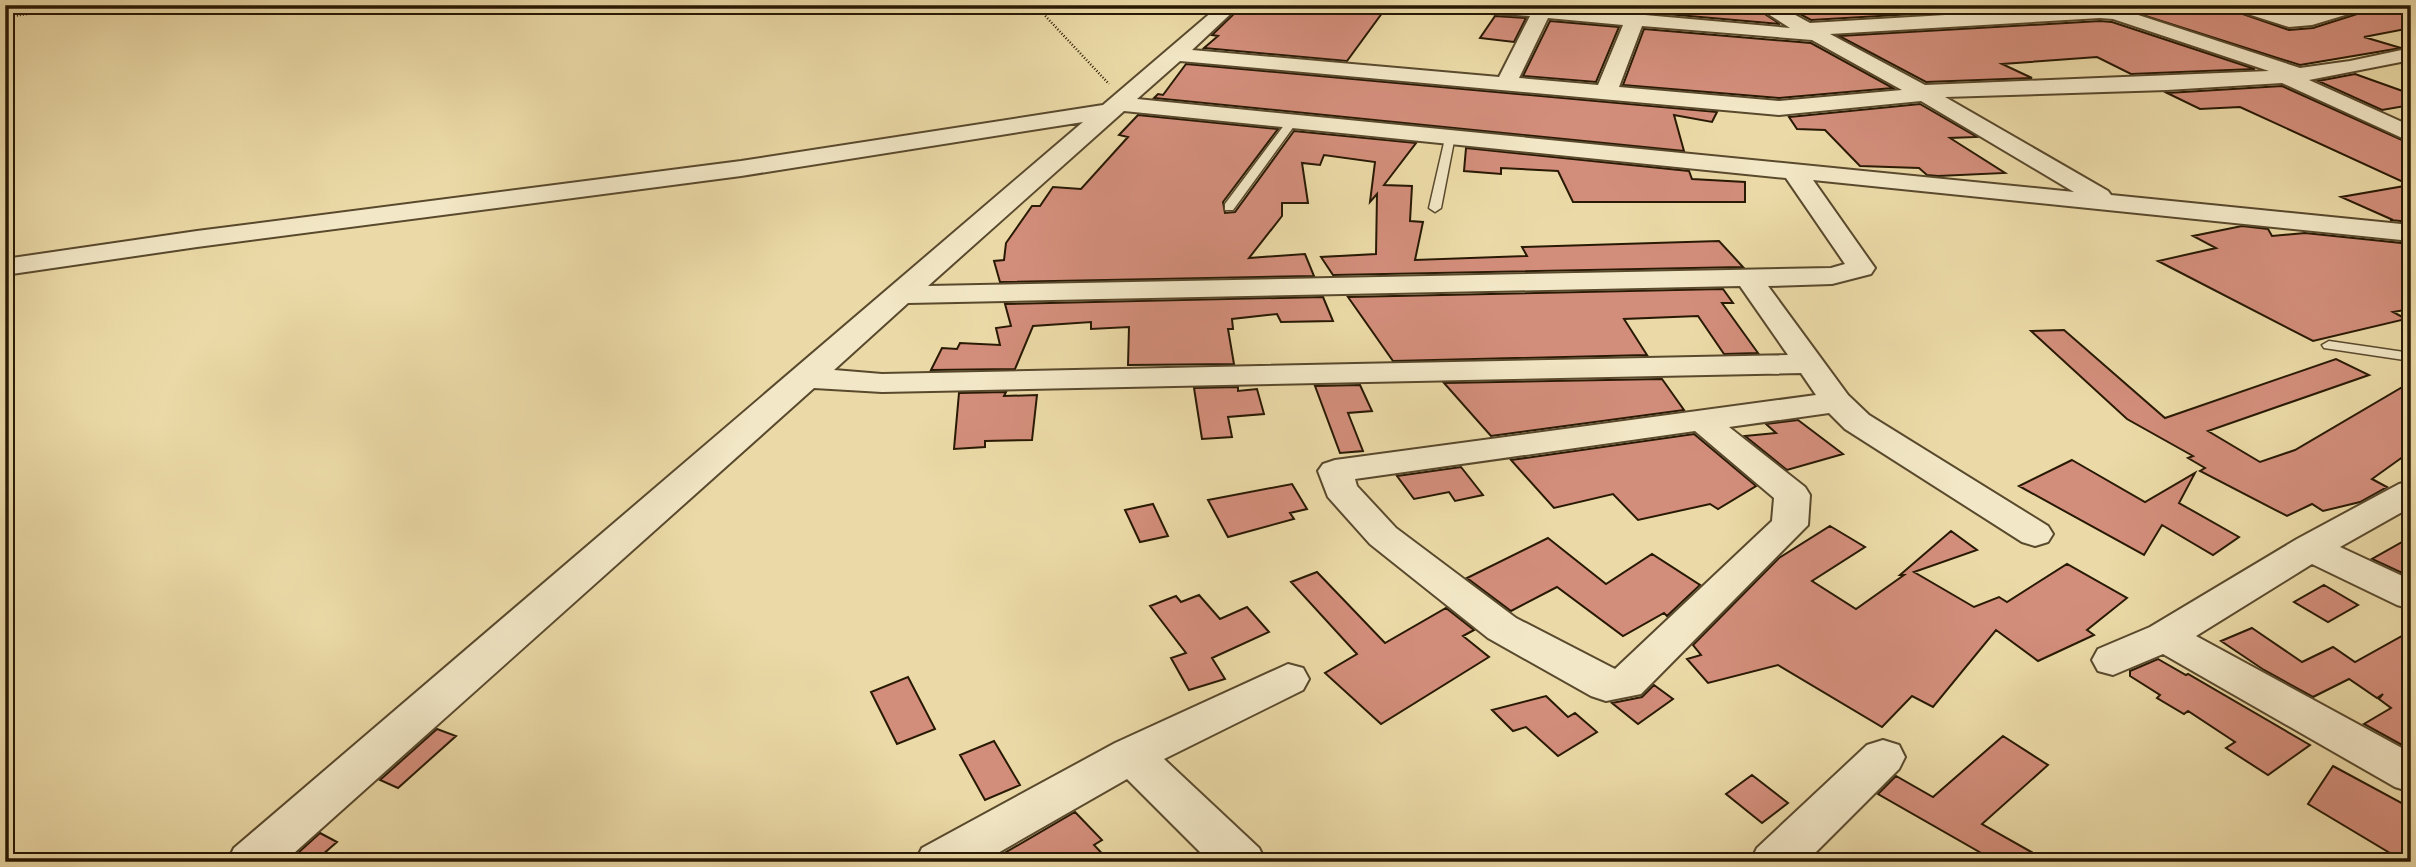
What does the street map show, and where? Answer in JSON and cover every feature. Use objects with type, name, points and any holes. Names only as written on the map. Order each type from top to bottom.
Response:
[{"type":"street","points":[[251,862],[1231,5]]},
{"type":"street","points":[[1465,5],[1813,32],[2100,12],[2116,14],[2293,77],[2411,135]]},
{"type":"street","points":[[1763,5],[1922,93],[2107,201]]},
{"type":"street","points":[[2239,5],[2289,22],[2312,19],[2358,5]]},
{"type":"street","points":[[1506,84],[1543,9]]},
{"type":"street","points":[[1606,93],[1635,19]]},
{"type":"street","points":[[1174,54],[1779,108],[1965,88],[2211,83],[2293,77],[2329,73],[2411,54]]},
{"type":"street","points":[[5,267],[199,237],[559,193],[1009,128],[1120,103],[2411,233]]},
{"type":"street","points":[[900,295],[1832,276],[1861,268],[1793,170]]},
{"type":"street","points":[[1748,278],[1837,402],[1857,422],[2035,534]]},
{"type":"street","points":[[806,378],[882,383],[1810,364]]},
{"type":"street","points":[[1702,421],[1792,495],[1790,525],[1626,683],[1606,685],[1503,628],[1383,536],[1340,489],[1335,471],[1837,402]]},
{"type":"street","points":[[2113,660],[2164,637],[2310,548],[2411,492]]},
{"type":"street","points":[[2310,548],[2411,596]]},
{"type":"street","points":[[2164,637],[2411,774]]},
{"type":"street","points":[[939,862],[1131,755],[1288,679]]},
{"type":"street","points":[[1131,755],[1242,862]]},
{"type":"street","points":[[1774,862],[1883,757]]},
{"type":"lane","points":[[1229,207],[1292,122]]},
{"type":"lane","points":[[1435,208],[1450,136]]},
{"type":"lane","points":[[2329,345],[2411,356]]},
{"type":"path","points":[[5,17],[94,5]]},
{"type":"path","points":[[1035,5],[1114,89],[1120,103]]},
{"type":"building","points":[[1243,5],[1388,5],[1347,61],[1204,48],[1218,36],[1212,35]]},
{"type":"building","points":[[1564,5],[1751,5],[1780,24]]},
{"type":"building","points":[[1783,5],[2068,5],[1811,20]]},
{"type":"building","points":[[2111,5],[2217,5],[2289,30],[2313,28],[2357,14],[2411,5],[2411,28],[2364,37],[2401,48],[2300,65]]},
{"type":"building","points":[[1495,16],[1526,18],[1514,42],[1480,38]]},
{"type":"building","points":[[1550,21],[1619,27],[1596,82],[1523,76]]},
{"type":"building","points":[[2112,22],[2255,69],[2131,74],[2097,57],[2002,64],[2032,78],[1926,82],[1839,36]]},
{"type":"building","points":[[1644,29],[1811,43],[1893,88],[1779,98],[1623,85]]},
{"type":"building","points":[[1186,64],[1717,112],[1712,122],[1674,115],[1684,151],[1154,98],[1158,94],[1163,95]]},
{"type":"building","points":[[2355,74],[2411,94],[2411,105],[2382,110],[2318,81]]},
{"type":"building","points":[[2282,86],[2411,144],[2411,222],[2390,220],[2393,220],[2341,197],[2410,185],[2240,107],[2200,109],[2167,93]]},
{"type":"building","points":[[1920,104],[1977,137],[1950,138],[2005,173],[1938,176],[1927,175],[1919,168],[1860,166],[1825,130],[1797,129],[1789,117]]},
{"type":"building","points":[[1138,115],[1278,129],[1223,202],[1225,213],[1235,212],[1294,131],[1416,143],[1384,185],[1412,186],[1410,221],[1423,222],[1415,260],[1527,256],[1522,247],[1719,241],[1743,267],[1333,275],[1321,257],[1376,254],[1377,194],[1370,202],[1375,162],[1324,155],[1320,165],[1302,163],[1308,203],[1282,203],[1282,216],[1249,258],[1305,254],[1314,276],[1000,282],[994,261],[1004,260],[1006,243],[1032,206],[1040,206],[1053,187],[1081,189],[1128,137],[1119,135]]},
{"type":"building","points":[[1466,148],[1689,171],[1692,179],[1745,182],[1745,202],[1573,202],[1558,171],[1501,168],[1501,174],[1464,171]]},
{"type":"building","points":[[2242,226],[2268,229],[2272,236],[2305,233],[2411,244],[2411,309],[2393,312],[2406,319],[2313,341],[2158,261],[2216,248],[2193,236]]},
{"type":"building","points":[[1723,289],[1733,303],[1722,303],[1758,353],[1724,354],[1698,316],[1624,319],[1647,355],[1393,361],[1348,297]]},
{"type":"building","points":[[1323,297],[1333,321],[1281,322],[1277,314],[1232,319],[1233,329],[1228,329],[1234,364],[1128,365],[1129,327],[1091,329],[1091,322],[1033,326],[1015,369],[931,370],[942,348],[957,349],[960,343],[1000,345],[996,328],[1011,326],[1005,304]]},
{"type":"building","points":[[2064,330],[2165,418],[2336,359],[2369,375],[2208,431],[2260,462],[2295,450],[2411,382],[2411,451],[2372,479],[2387,487],[2360,502],[2323,511],[2312,504],[2287,516],[2200,471],[2205,468],[2188,458],[2193,456],[2127,419],[2031,331]]},
{"type":"building","points":[[1662,379],[1684,410],[1491,436],[1444,383]]},
{"type":"building","points":[[1360,385],[1372,411],[1348,413],[1363,451],[1340,453],[1315,386]]},
{"type":"building","points":[[1238,387],[1238,391],[1257,389],[1264,414],[1228,417],[1232,437],[1202,439],[1194,388]]},
{"type":"building","points":[[1006,392],[1004,396],[1037,395],[1032,440],[985,441],[985,447],[954,449],[959,393]]},
{"type":"building","points":[[1798,420],[1843,454],[1787,470],[1745,436],[1776,433],[1766,424]]},
{"type":"building","points":[[1694,434],[1756,486],[1718,509],[1710,504],[1638,520],[1613,494],[1554,508],[1511,460]]},
{"type":"building","points":[[2072,460],[2145,502],[2195,473],[2179,503],[2239,537],[2213,555],[2162,525],[2144,555],[2019,486]]},
{"type":"building","points":[[1461,467],[1483,495],[1455,501],[1449,492],[1414,499],[1397,476]]},
{"type":"building","points":[[1292,484],[1307,509],[1290,513],[1294,519],[1228,537],[1208,500]]},
{"type":"building","points":[[1153,504],[1168,536],[1140,542],[1125,510]]},
{"type":"building","points":[[1830,526],[1865,547],[1812,581],[1856,609],[1904,575],[1900,575],[1951,531],[1977,550],[1914,572],[1974,607],[1999,597],[2007,602],[2067,564],[2127,598],[2087,630],[2094,635],[2038,661],[1996,630],[1933,707],[1912,696],[1882,727],[1778,665],[1708,683],[1687,659],[1701,655],[1693,645],[1779,558]]},
{"type":"building","points":[[2411,537],[2411,577],[2372,559]]},
{"type":"building","points":[[1548,538],[1606,584],[1652,554],[1700,585],[1667,616],[1664,613],[1623,636],[1557,587],[1511,611],[1467,578]]},
{"type":"building","points":[[1317,572],[1385,643],[1446,608],[1474,630],[1463,636],[1489,657],[1381,724],[1325,673],[1357,654],[1291,582]]},
{"type":"building","points":[[2324,585],[2358,605],[2328,622],[2294,602]]},
{"type":"building","points":[[1199,595],[1220,619],[1247,607],[1269,632],[1212,658],[1225,679],[1189,690],[1171,658],[1186,653],[1150,606],[1176,596],[1181,602]]},
{"type":"building","points":[[2252,628],[2302,662],[2333,647],[2355,662],[2411,631],[2411,750],[2364,724],[2391,708],[2379,699],[2383,694],[2377,698],[2349,679],[2313,697],[2264,670],[2221,641]]},
{"type":"building","points":[[2158,659],[2310,745],[2268,775],[2226,748],[2235,742],[2188,711],[2184,714],[2157,698],[2160,695],[2130,676],[2130,671]]},
{"type":"building","points":[[908,677],[935,729],[897,744],[871,692]]},
{"type":"building","points":[[1654,685],[1673,699],[1638,724],[1612,703],[1642,697]]},
{"type":"building","points":[[1546,696],[1568,717],[1575,713],[1597,732],[1558,756],[1526,727],[1513,731],[1492,710]]},
{"type":"building","points":[[437,729],[456,736],[398,788],[380,780]]},
{"type":"building","points":[[2003,736],[2048,765],[1982,824],[2049,862],[1997,862],[1878,794],[1896,776],[1933,797]]},
{"type":"building","points":[[994,741],[1020,785],[985,800],[960,755]]},
{"type":"building","points":[[2333,766],[2411,808],[2411,849],[2400,859],[2308,804]]},
{"type":"building","points":[[1752,775],[1788,803],[1762,823],[1726,794]]},
{"type":"building","points":[[1075,812],[1102,840],[1094,845],[1110,862],[989,862]]},
{"type":"building","points":[[320,833],[337,842],[314,862],[288,862]]}]
